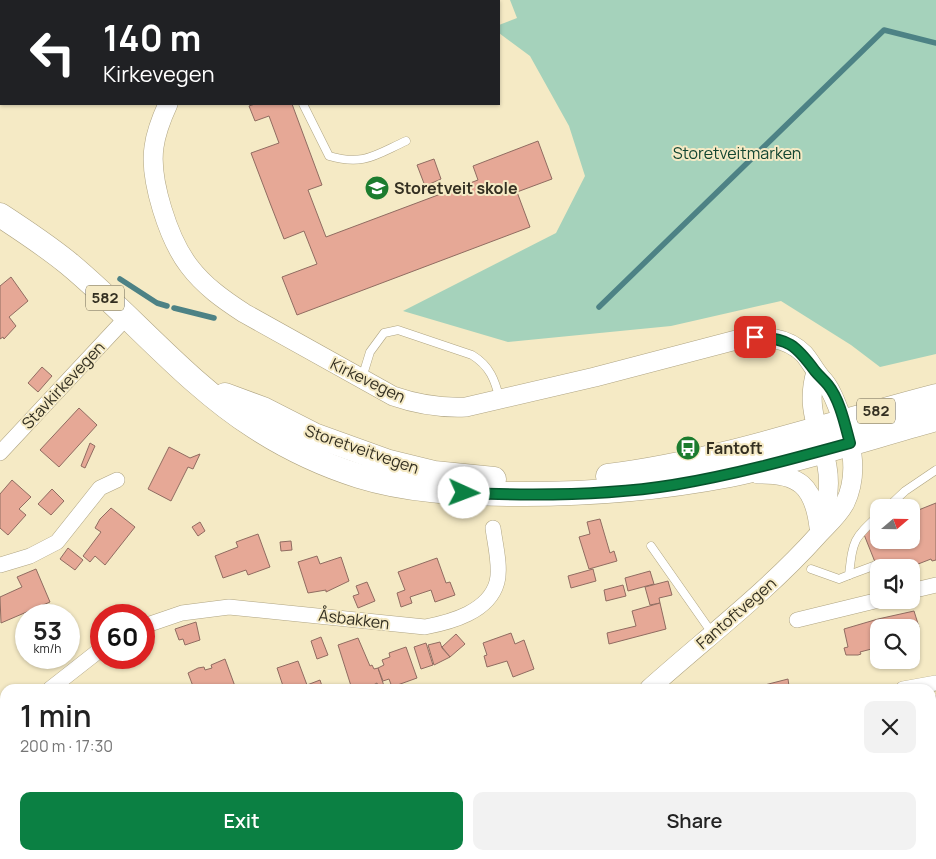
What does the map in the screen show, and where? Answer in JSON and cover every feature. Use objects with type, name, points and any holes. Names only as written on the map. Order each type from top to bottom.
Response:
[{"type":"main road","name":"Storetveitvegen","points":[[0,215],[68,263],[126,318],[229,409],[257,428],[297,450],[358,476],[423,489],[482,494],[565,494],[671,485],[732,474],[936,419]]},
{"type":"main road","name":"Storetveitvegen","points":[[205,387],[262,409],[314,435],[389,462],[434,473],[487,479],[573,480],[657,468],[742,450],[844,420],[936,396]]},
{"type":"street","name":"Kirkevegen","points":[[168,105],[153,149],[155,170],[167,224],[176,248],[189,266],[223,299],[394,396],[424,403],[466,407],[755,337],[784,340],[805,355],[816,372],[829,386],[844,420],[850,443]]},
{"type":"street","name":"Stavkirkevegen","points":[[0,453],[126,318]]},
{"type":"street","points":[[816,372],[811,389],[812,411],[823,450]]},
{"type":"street","name":"Fantoftvegen","points":[[655,684],[775,580],[835,519],[845,504],[853,469],[850,443]]},
{"type":"street","name":"Fantoftvegen","points":[[819,534],[827,510],[829,492],[823,450]]},
{"type":"street","points":[[732,474],[775,473],[802,482],[813,499],[819,534]]},
{"type":"street","points":[[0,564],[30,556],[58,542],[100,488],[117,480]]},
{"type":"street","name":"Åsbakken","points":[[155,622],[182,613],[229,607],[425,627],[442,624],[468,614],[493,593],[498,572],[493,528]]},
{"type":"street","points":[[920,589],[936,585]]},
{"type":"street","points":[[797,620],[870,602]]},
{"type":"street","points":[[56,684],[90,658]]},
{"type":"lane","points":[[304,105],[329,156],[355,162],[372,157],[406,141]]},
{"type":"lane","points":[[361,378],[370,352],[384,333],[398,330],[472,354],[491,373],[500,400]]},
{"type":"lane","points":[[897,499],[905,491],[935,472]]},
{"type":"lane","points":[[849,575],[852,548],[858,534],[870,523]]},
{"type":"lane","points":[[650,546],[712,634]]},
{"type":"lane","points":[[811,569],[839,579],[870,567]]},
{"type":"green space","name":"Storetveitmarken","points":[[510,0],[936,0],[936,354],[880,367],[851,345],[781,301],[671,326],[508,342],[403,311],[556,233],[585,176],[569,126],[530,56],[500,34],[500,25],[517,18]]},
{"type":"building","points":[[292,105],[322,185],[308,190],[326,237],[478,180],[473,166],[538,141],[552,179],[517,192],[530,227],[297,315],[282,277],[317,264],[304,231],[284,239],[251,153],[279,143],[269,116],[255,121],[249,106]]},
{"type":"building","points":[[434,159],[441,179],[425,186],[417,165]]},
{"type":"building","points":[[11,277],[28,301],[9,317],[16,326],[4,339],[3,337],[0,339],[0,286]]},
{"type":"building","points":[[42,367],[52,376],[38,392],[28,383]]},
{"type":"building","points":[[79,408],[97,425],[59,467],[40,450]]},
{"type":"building","points":[[90,443],[95,446],[85,468],[81,466]]},
{"type":"building","points":[[169,447],[190,458],[200,454],[193,469],[188,467],[171,501],[148,489]]},
{"type":"building","points":[[12,480],[31,497],[19,509],[26,515],[8,535],[0,528],[0,494]]},
{"type":"building","points":[[52,489],[64,501],[51,515],[38,504]]},
{"type":"building","points":[[936,503],[936,560],[932,561],[931,559],[920,563],[920,559],[874,559],[863,532],[870,529],[870,549],[920,549],[920,509]]},
{"type":"building","points":[[111,508],[135,527],[105,565],[95,556],[90,562],[83,556],[101,532],[95,528],[100,519]]},
{"type":"building","points":[[600,519],[610,553],[614,551],[617,561],[589,569],[579,537],[590,534],[587,522]]},
{"type":"building","points":[[200,522],[205,531],[198,536],[192,527]]},
{"type":"building","points":[[258,534],[270,567],[248,575],[246,570],[223,578],[215,556],[238,547],[236,542]]},
{"type":"building","points":[[291,541],[292,550],[281,551],[280,542]]},
{"type":"building","points":[[68,548],[83,560],[75,570],[60,559]]},
{"type":"building","points":[[317,556],[320,564],[341,557],[349,581],[326,592],[326,590],[308,593],[298,562]]},
{"type":"building","points":[[437,558],[446,583],[450,582],[455,595],[435,602],[431,590],[410,597],[412,603],[401,607],[397,593],[405,590],[398,572]]},
{"type":"building","points":[[36,569],[50,602],[45,604],[15,604],[15,617],[1,623],[0,597],[22,587],[17,577]]},
{"type":"building","points":[[593,569],[596,581],[571,588],[568,576]]},
{"type":"building","points":[[650,571],[654,584],[628,591],[625,578]]},
{"type":"building","points":[[668,581],[672,595],[659,598],[660,603],[650,605],[645,587]]},
{"type":"building","points":[[367,582],[375,601],[358,608],[353,596],[359,594],[356,586]]},
{"type":"building","points":[[623,585],[626,596],[606,601],[604,590]]},
{"type":"building","points":[[660,603],[666,629],[609,644],[607,633],[636,626],[632,611]]},
{"type":"building","points":[[914,611],[916,619],[878,619]]},
{"type":"building","points":[[870,621],[870,649],[860,652],[861,654],[858,655],[846,655],[844,648],[848,647],[844,629]]},
{"type":"building","points":[[196,622],[200,640],[185,645],[183,639],[179,640],[175,629]]},
{"type":"building","points":[[511,633],[515,644],[524,640],[534,669],[513,677],[507,661],[487,667],[484,656],[487,655],[483,643]]},
{"type":"building","points":[[456,634],[465,644],[450,657],[442,647]]},
{"type":"building","points":[[321,637],[328,655],[317,659],[311,641]]},
{"type":"building","points":[[358,638],[370,666],[372,665],[374,669],[378,668],[383,684],[350,684],[338,645]]},
{"type":"building","points":[[440,642],[442,648],[450,657],[434,665],[428,645]]},
{"type":"building","points":[[426,643],[433,665],[421,669],[414,647]]},
{"type":"building","points":[[406,647],[417,678],[400,684],[391,684],[389,679],[383,681],[378,668],[384,665],[382,660],[390,657],[389,653]]},
{"type":"building","points":[[225,659],[234,684],[192,684],[188,673],[198,668],[204,667],[205,670],[212,668],[211,665]]},
{"type":"building","points":[[298,661],[307,684],[282,684],[277,668]]},
{"type":"building","points":[[788,679],[789,684],[768,684]]},
{"type":"building","points":[[320,680],[321,684],[310,684]]},
{"type":"waterway","points":[[599,307],[884,30],[936,43]]},
{"type":"waterway","points":[[120,279],[157,303],[167,306]]},
{"type":"waterway","points":[[174,308],[214,318]]},
{"type":"place","name":"Storetveit skole","points":[[377,188]]},
{"type":"place","name":"Fantoft","points":[[688,448]]},
{"type":"route","points":[[464,493],[565,494],[671,485],[732,474],[850,443],[844,420],[829,386],[816,372],[805,355],[784,340],[755,337]]}]
